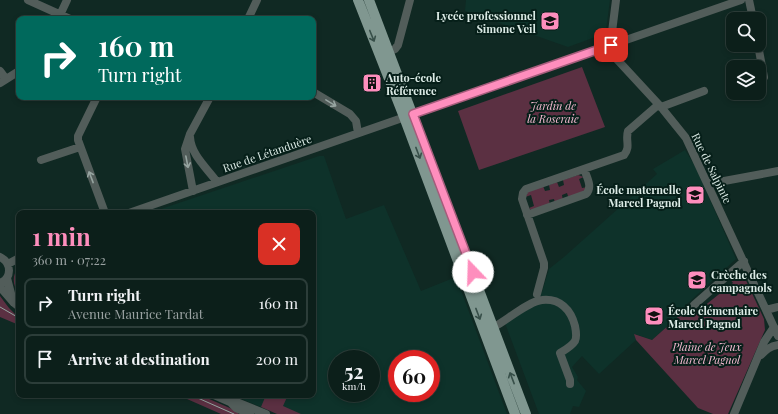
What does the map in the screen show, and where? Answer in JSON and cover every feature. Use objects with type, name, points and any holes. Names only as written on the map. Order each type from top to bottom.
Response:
[{"type":"main road","points":[[358,0],[408,115],[494,327],[526,414]]},
{"type":"main road","points":[[368,0],[388,52],[408,115],[515,414]]},
{"type":"street","points":[[28,0],[60,15],[67,0]]},
{"type":"street","points":[[249,16],[257,0]]},
{"type":"street","points":[[388,52],[398,45],[410,0]]},
{"type":"street","points":[[611,45],[616,0]]},
{"type":"street","name":"Rue de Létanduère","points":[[138,210],[741,0]]},
{"type":"street","points":[[749,0],[752,12]]},
{"type":"street","name":"Rue de Salpinte","points":[[611,45],[612,54],[660,106],[686,138],[778,336]]},
{"type":"street","points":[[0,71],[3,81],[16,73]]},
{"type":"street","points":[[537,294],[544,263],[522,198],[524,191],[624,155],[628,148],[628,131],[660,106],[704,91]]},
{"type":"street","points":[[316,94],[350,114],[356,121],[358,133]]},
{"type":"street","points":[[96,100],[78,136],[78,140],[104,210]]},
{"type":"street","points":[[193,191],[185,149],[190,134],[208,100]]},
{"type":"street","points":[[190,134],[194,152],[217,182]]},
{"type":"street","points":[[41,160],[80,147]]},
{"type":"street","points":[[527,215],[586,194],[590,186],[584,169]]},
{"type":"street","points":[[708,184],[778,171]]},
{"type":"street","points":[[0,257],[8,264],[10,271],[7,278],[0,283]]},
{"type":"street","points":[[8,264],[16,260]]},
{"type":"street","points":[[694,305],[744,261]]},
{"type":"street","points":[[7,278],[16,305]]},
{"type":"street","points":[[0,287],[16,305]]},
{"type":"street","points":[[494,327],[538,300],[551,300],[566,307],[573,319],[576,333],[574,342],[560,353],[570,380],[570,384]]},
{"type":"street","points":[[766,310],[778,307]]},
{"type":"street","points":[[734,414],[764,342],[774,327]]},
{"type":"street","points":[[759,357],[768,348],[778,345]]},
{"type":"street","points":[[221,398],[266,414]]},
{"type":"street","points":[[230,402],[236,408],[250,414]]},
{"type":"shaded area","name":"Lycée professionnel Simone Veil","points":[[466,0],[610,0],[606,30],[601,35],[568,47],[465,11]]},
{"type":"shaded area","points":[[685,150],[695,166],[736,259],[687,304],[689,307],[652,340],[635,334],[636,340],[599,374],[582,356],[572,367],[578,377],[577,380],[586,391],[579,407],[573,406],[570,414],[539,414],[505,323],[535,305],[542,292],[549,269],[657,174],[653,169]]},
{"type":"shaded area","points":[[319,156],[324,156],[346,219],[384,205],[421,291],[456,277],[507,414],[277,414],[240,398],[316,398],[316,210],[158,210]]},
{"type":"green space","name":"Jardin de la Roseraie","points":[[582,67],[605,127],[479,170],[458,111]]},
{"type":"green space","points":[[578,175],[584,177],[579,179],[582,188],[588,187],[587,189],[569,199],[567,193],[562,195],[563,201],[555,203],[554,199],[549,200],[550,205],[531,210],[529,208],[534,206],[531,195],[525,197],[528,192],[543,186],[545,191],[550,190],[549,185],[557,182],[559,187],[564,185],[563,180]]},
{"type":"green space","points":[[16,270],[16,290],[14,281]]},
{"type":"green space","name":"Plaine de Jeux Marcel Pagnol","points":[[739,273],[743,274],[764,319],[765,330],[728,414],[713,414],[698,408],[636,340],[634,334],[652,340],[689,307],[696,310],[703,307],[733,283],[730,279]]},
{"type":"green space","points":[[0,296],[16,315],[16,324],[0,317]]},
{"type":"green space","points":[[185,398],[207,398],[239,412],[238,414],[221,414]]},
{"type":"green space","points":[[265,398],[287,398],[283,406],[301,414],[277,414],[261,407]]},
{"type":"tram line","points":[[0,307],[16,316]]},
{"type":"tram line","points":[[198,398],[234,414]]},
{"type":"place","name":"Lycée professionnel Simone Veil","points":[[550,21]]},
{"type":"place","name":"Auto-école Référence","points":[[372,83]]},
{"type":"place","name":"École maternelle Marcel Pagnol","points":[[695,195]]},
{"type":"place","name":"Crèche des campagnols","points":[[697,280]]},
{"type":"place","name":"École élémentaire Marcel Pagnol","points":[[654,316]]},
{"type":"route","points":[[473,272],[413,114],[611,45]]}]
